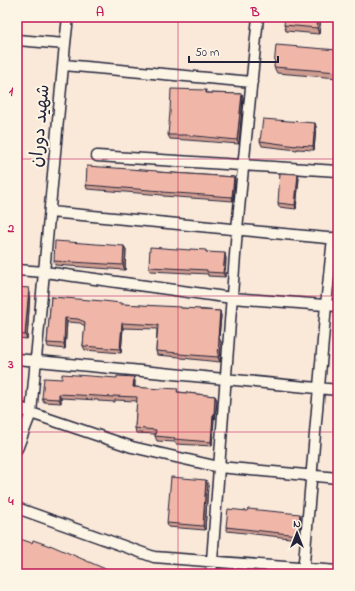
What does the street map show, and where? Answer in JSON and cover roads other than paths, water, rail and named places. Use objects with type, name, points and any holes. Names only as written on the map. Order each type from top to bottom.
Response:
[{"type":"street","name":"شهید دوران","points":[[17,449],[31,413],[68,17]]},
{"type":"street","points":[[211,574],[237,229],[258,17]]},
{"type":"street","points":[[17,40],[66,44]]},
{"type":"street","points":[[64,65],[252,82]]},
{"type":"street","points":[[97,156],[338,171]]},
{"type":"street","points":[[50,212],[336,239],[326,305],[303,571]]},
{"type":"street","points":[[17,270],[45,272],[232,298],[338,306]]},
{"type":"street","points":[[17,359],[338,390]]},
{"type":"street","points":[[17,406],[31,413],[132,447],[219,467],[338,478]]},
{"type":"street","points":[[17,508],[154,557],[212,561],[303,571],[338,571]]}]
